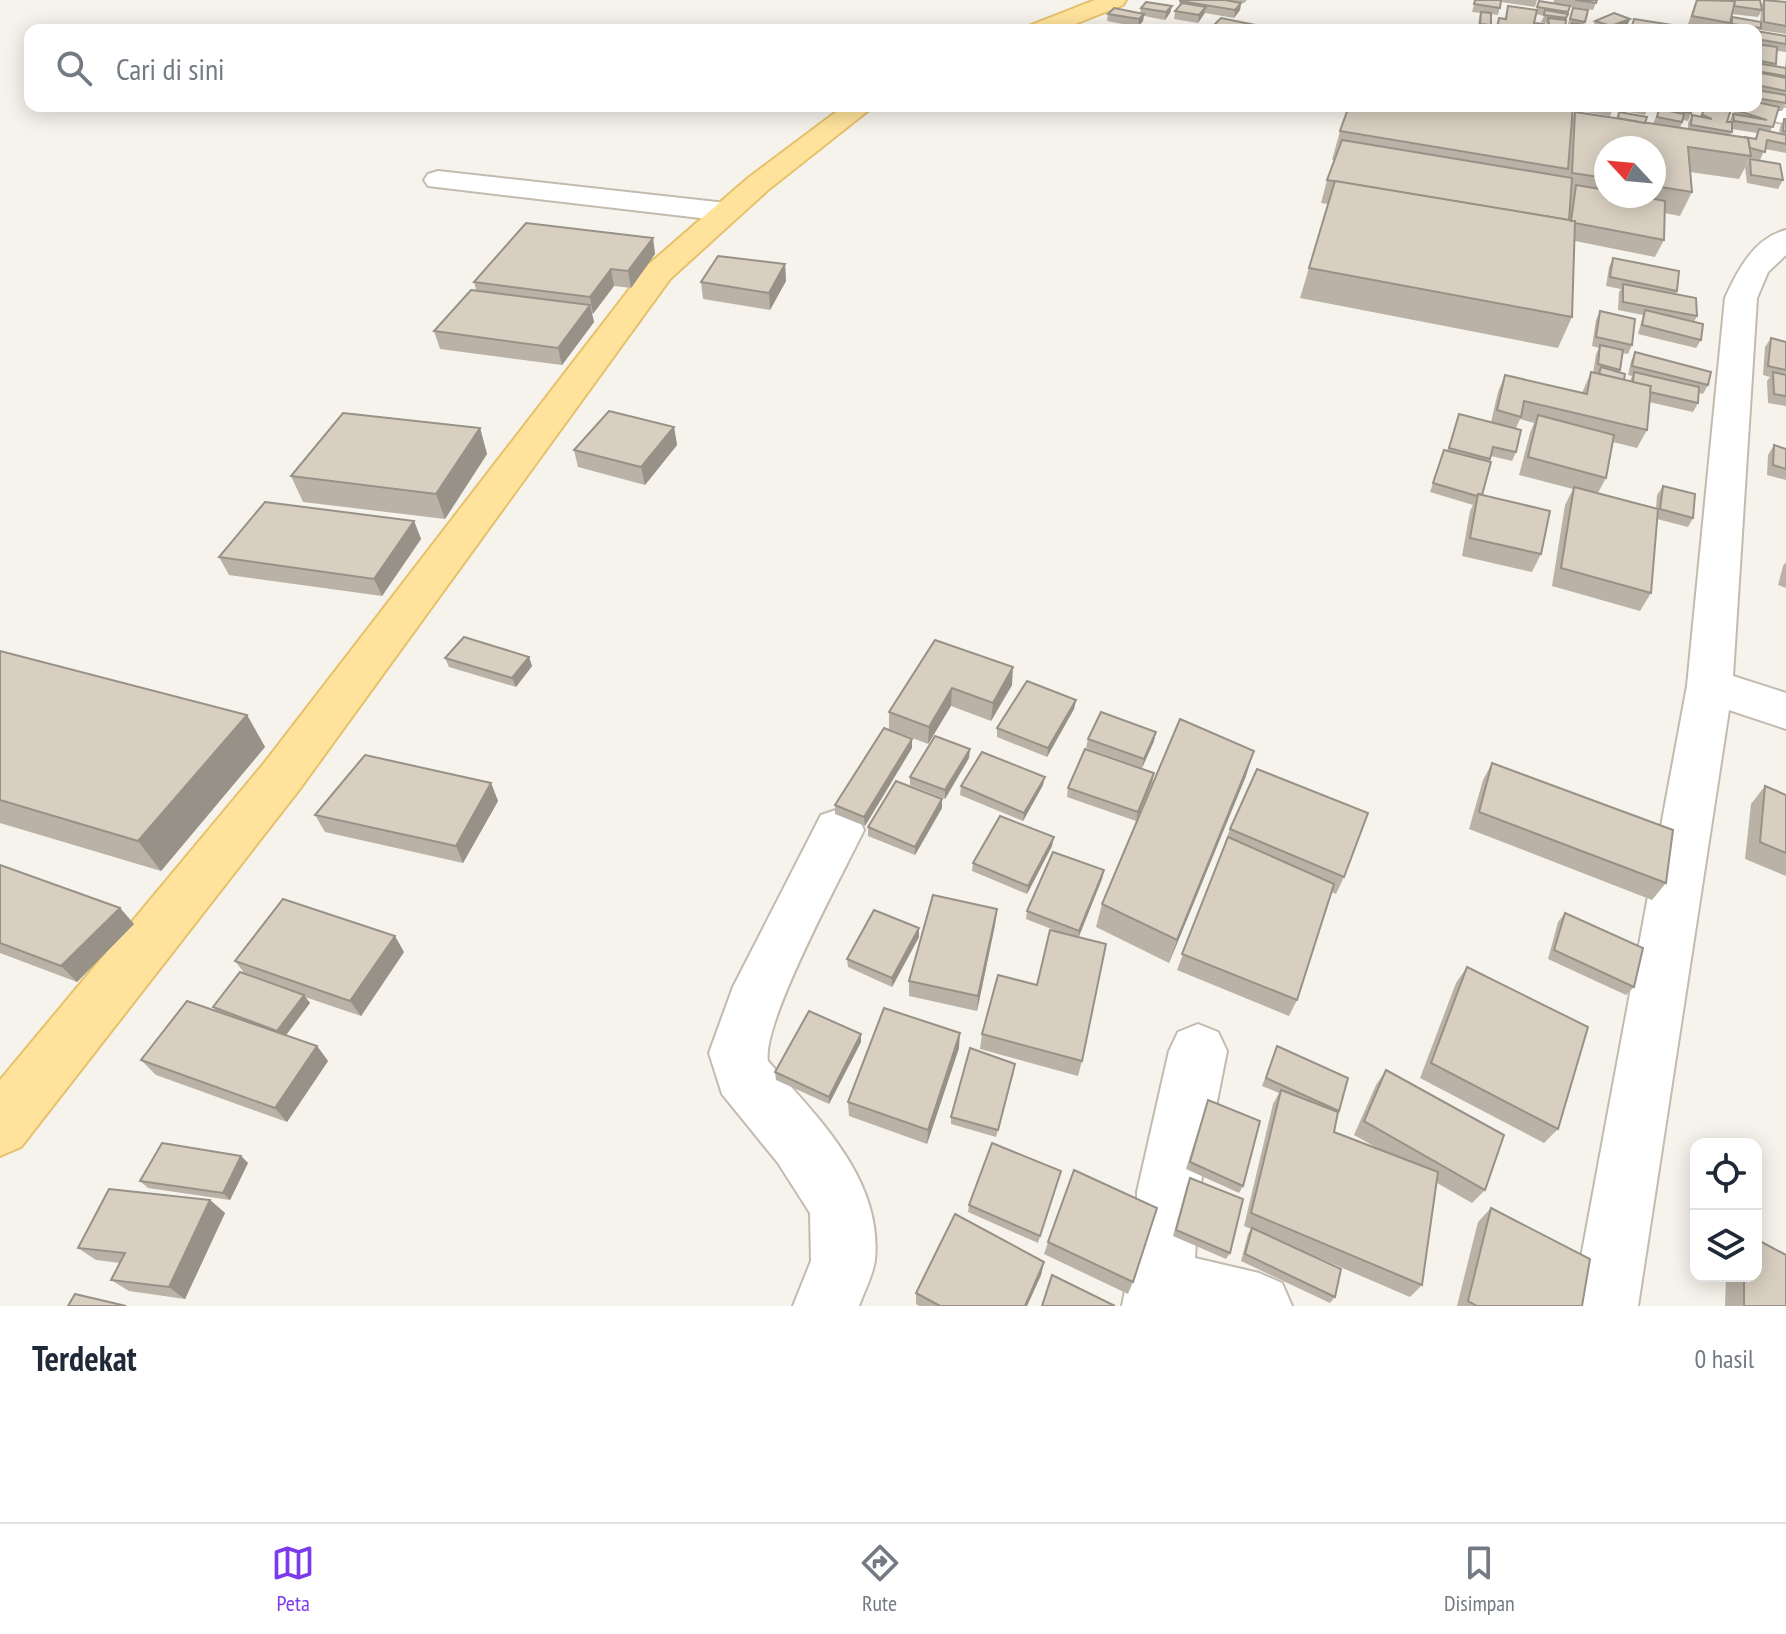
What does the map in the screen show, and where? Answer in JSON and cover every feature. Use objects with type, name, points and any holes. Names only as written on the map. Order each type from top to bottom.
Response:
[{"type":"main road","points":[[1054,24],[1115,0]]},
{"type":"main road","points":[[0,1126],[282,776],[659,272],[726,212],[853,112]]},
{"type":"street","points":[[1762,110],[1786,116]]},
{"type":"street","points":[[438,180],[726,212]]},
{"type":"street","points":[[1605,1306],[1642,1104],[1710,686],[1741,298],[1754,268],[1786,239]]},
{"type":"street","points":[[1710,686],[1786,711]]},
{"type":"street","points":[[826,1306],[843,1261],[841,1205],[799,1142],[742,1074],[738,1053],[753,1005],[839,830]]},
{"type":"street","points":[[1198,1051],[1168,1192],[1168,1227],[1157,1294],[1259,1306]]},
{"type":"building","points":[[1180,0],[1225,0],[1241,3],[1235,10]]},
{"type":"building","points":[[1475,0],[1501,0],[1500,8],[1474,4]]},
{"type":"building","points":[[1697,0],[1735,1],[1730,23],[1692,16]]},
{"type":"building","points":[[1730,0],[1760,0],[1762,10],[1734,6],[1735,1]]},
{"type":"building","points":[[1764,0],[1786,2],[1786,26],[1764,22]]},
{"type":"building","points":[[1539,1],[1570,6],[1568,12],[1537,7]]},
{"type":"building","points":[[1146,2],[1172,6],[1166,12],[1141,8]]},
{"type":"building","points":[[1182,3],[1206,7],[1199,15],[1175,11]]},
{"type":"building","points":[[1508,6],[1537,10],[1534,23],[1544,24],[1498,24],[1499,18],[1506,19]]},
{"type":"building","points":[[1114,8],[1144,14],[1139,19],[1108,14]]},
{"type":"building","points":[[1573,8],[1588,10],[1585,22],[1570,19]]},
{"type":"building","points":[[1545,10],[1568,14],[1566,18],[1544,15]]},
{"type":"building","points":[[1481,12],[1491,13],[1491,24],[1480,24]]},
{"type":"building","points":[[1614,13],[1630,19],[1616,24],[1595,21]]},
{"type":"building","points":[[1732,17],[1761,22],[1761,24],[1732,24]]},
{"type":"building","points":[[1221,18],[1250,24],[1215,24]]},
{"type":"building","points":[[1548,18],[1566,20],[1566,24],[1549,24]]},
{"type":"building","points":[[1634,19],[1666,24],[1632,24]]},
{"type":"building","points":[[1762,32],[1786,36],[1786,44],[1762,40]]},
{"type":"building","points":[[1762,45],[1777,47],[1776,64],[1762,61]]},
{"type":"building","points":[[1762,64],[1786,68],[1786,76],[1762,72]]},
{"type":"building","points":[[1762,73],[1786,78],[1786,91],[1762,86]]},
{"type":"building","points":[[1762,91],[1786,95],[1786,103],[1762,99]]},
{"type":"building","points":[[1762,103],[1779,107],[1773,127],[1734,121],[1733,114],[1767,120],[1741,112],[1762,112]]},
{"type":"building","points":[[1347,112],[1573,112],[1568,169],[1340,131]]},
{"type":"building","points":[[1575,112],[1748,138],[1751,156],[1688,147],[1692,192],[1666,188],[1666,136],[1594,136],[1594,176],[1572,173]]},
{"type":"building","points":[[1619,112],[1647,117],[1645,123],[1618,118]]},
{"type":"building","points":[[1658,112],[1684,114],[1682,122],[1657,117]]},
{"type":"building","points":[[1703,112],[1730,112],[1727,122],[1732,122],[1732,132],[1691,125],[1692,115],[1712,119],[1702,115]]},
{"type":"building","points":[[1759,129],[1786,135],[1786,144],[1767,140],[1765,152],[1750,148],[1748,138],[1744,137],[1756,139]]},
{"type":"building","points":[[1342,140],[1572,178],[1569,220],[1327,180]]},
{"type":"building","points":[[1750,159],[1780,164],[1783,180],[1751,175]]},
{"type":"building","points":[[1335,181],[1575,221],[1572,317],[1309,268]]},
{"type":"building","points":[[1576,185],[1594,188],[1594,208],[1665,208],[1664,240],[1575,223],[1571,221]]},
{"type":"building","points":[[526,223],[653,238],[628,271],[611,269],[590,297],[474,282]]},
{"type":"building","points":[[718,256],[785,264],[769,293],[701,282]]},
{"type":"building","points":[[1613,258],[1679,271],[1677,291],[1610,277]]},
{"type":"building","points":[[1623,284],[1696,298],[1697,316],[1623,302]]},
{"type":"building","points":[[471,290],[590,305],[558,348],[434,331]]},
{"type":"building","points":[[1645,310],[1703,324],[1701,340],[1642,325]]},
{"type":"building","points":[[1600,311],[1635,319],[1632,345],[1596,337]]},
{"type":"building","points":[[1771,338],[1786,342],[1786,370],[1768,366]]},
{"type":"building","points":[[1600,345],[1623,350],[1620,370],[1598,364]]},
{"type":"building","points":[[1635,352],[1711,372],[1708,385],[1632,366]]},
{"type":"building","points":[[1601,367],[1625,374],[1624,380],[1599,374]]},
{"type":"building","points":[[1591,372],[1651,386],[1647,430],[1524,401],[1521,417],[1497,410],[1505,375],[1587,394]]},
{"type":"building","points":[[1634,372],[1699,387],[1698,403],[1650,392],[1651,386],[1633,382]]},
{"type":"building","points":[[1773,372],[1786,375],[1786,396],[1774,394]]},
{"type":"building","points":[[609,411],[674,427],[641,467],[574,450]]},
{"type":"building","points":[[343,413],[480,428],[436,494],[291,476]]},
{"type":"building","points":[[1459,414],[1521,430],[1516,452],[1493,447],[1490,459],[1449,448]]},
{"type":"building","points":[[1538,415],[1614,435],[1606,478],[1528,457]]},
{"type":"building","points":[[1774,445],[1786,449],[1786,469],[1773,465]]},
{"type":"building","points":[[1444,450],[1491,462],[1482,495],[1433,483]]},
{"type":"building","points":[[1663,486],[1695,494],[1693,518],[1660,509]]},
{"type":"building","points":[[1574,487],[1658,509],[1651,593],[1561,568]]},
{"type":"building","points":[[1478,494],[1550,511],[1541,554],[1470,538]]},
{"type":"building","points":[[265,502],[414,521],[374,579],[219,557]]},
{"type":"building","points":[[464,637],[529,657],[512,678],[445,658]]},
{"type":"building","points":[[935,640],[1013,667],[993,703],[952,688],[929,727],[889,712]]},
{"type":"building","points":[[0,651],[247,715],[138,841],[0,800]]},
{"type":"building","points":[[1027,681],[1076,700],[1048,748],[997,728]]},
{"type":"building","points":[[1101,712],[1156,732],[1144,759],[1088,739]]},
{"type":"building","points":[[1180,719],[1254,751],[1177,940],[1102,904]]},
{"type":"building","points":[[884,728],[912,739],[864,817],[835,805]]},
{"type":"building","points":[[935,736],[970,749],[945,790],[910,777]]},
{"type":"building","points":[[1085,749],[1154,773],[1138,812],[1068,788]]},
{"type":"building","points":[[982,752],[1045,777],[1024,813],[961,786]]},
{"type":"building","points":[[365,755],[491,783],[456,846],[315,815]]},
{"type":"building","points":[[1492,763],[1673,830],[1666,883],[1479,812]]},
{"type":"building","points":[[1257,769],[1368,813],[1344,877],[1230,829]]},
{"type":"building","points":[[896,781],[942,799],[915,847],[868,827]]},
{"type":"building","points":[[1765,786],[1786,795],[1786,853],[1760,842]]},
{"type":"building","points":[[1000,816],[1054,837],[1028,886],[973,863]]},
{"type":"building","points":[[1228,837],[1334,884],[1297,1000],[1182,954]]},
{"type":"building","points":[[1053,852],[1104,870],[1079,931],[1027,911]]},
{"type":"building","points":[[0,865],[120,908],[61,966],[0,943]]},
{"type":"building","points":[[933,895],[997,909],[978,996],[909,981]]},
{"type":"building","points":[[283,899],[395,936],[350,1001],[235,961]]},
{"type":"building","points":[[874,910],[919,928],[892,978],[847,959]]},
{"type":"building","points":[[1565,913],[1643,948],[1634,987],[1554,950]]},
{"type":"building","points":[[1050,930],[1106,944],[1082,1061],[982,1034],[998,975],[1037,985]]},
{"type":"building","points":[[1467,967],[1588,1027],[1558,1129],[1431,1063]]},
{"type":"building","points":[[240,972],[304,995],[277,1031],[213,1007]]},
{"type":"building","points":[[187,1001],[317,1046],[275,1108],[141,1060]]},
{"type":"building","points":[[884,1008],[960,1033],[928,1130],[848,1102]]},
{"type":"building","points":[[809,1011],[861,1034],[829,1097],[775,1072]]},
{"type":"building","points":[[1277,1046],[1348,1078],[1339,1111],[1266,1078]]},
{"type":"building","points":[[970,1048],[1015,1064],[998,1130],[951,1117]]},
{"type":"building","points":[[1386,1070],[1504,1135],[1485,1190],[1364,1121]]},
{"type":"building","points":[[1281,1090],[1338,1112],[1334,1132],[1438,1172],[1422,1285],[1251,1213]]},
{"type":"building","points":[[1208,1100],[1260,1121],[1243,1186],[1190,1162]]},
{"type":"building","points":[[162,1143],[241,1156],[223,1193],[140,1181]]},
{"type":"building","points":[[992,1143],[1061,1171],[1040,1236],[969,1205]]},
{"type":"building","points":[[1074,1170],[1157,1208],[1133,1282],[1048,1242]]},
{"type":"building","points":[[1190,1178],[1243,1199],[1230,1253],[1176,1230]]},
{"type":"building","points":[[109,1189],[210,1200],[169,1287],[111,1280],[125,1253],[78,1248]]},
{"type":"building","points":[[1491,1208],[1590,1259],[1582,1306],[1477,1306],[1468,1301]]},
{"type":"building","points":[[955,1214],[1044,1262],[1025,1306],[940,1306],[916,1293]]},
{"type":"building","points":[[1252,1228],[1341,1269],[1335,1297],[1245,1254]]},
{"type":"building","points":[[1762,1242],[1786,1255],[1786,1306],[1744,1306],[1744,1282],[1762,1282]]},
{"type":"building","points":[[1052,1275],[1115,1306],[1042,1306]]},
{"type":"building","points":[[75,1294],[126,1306],[68,1306]]}]
